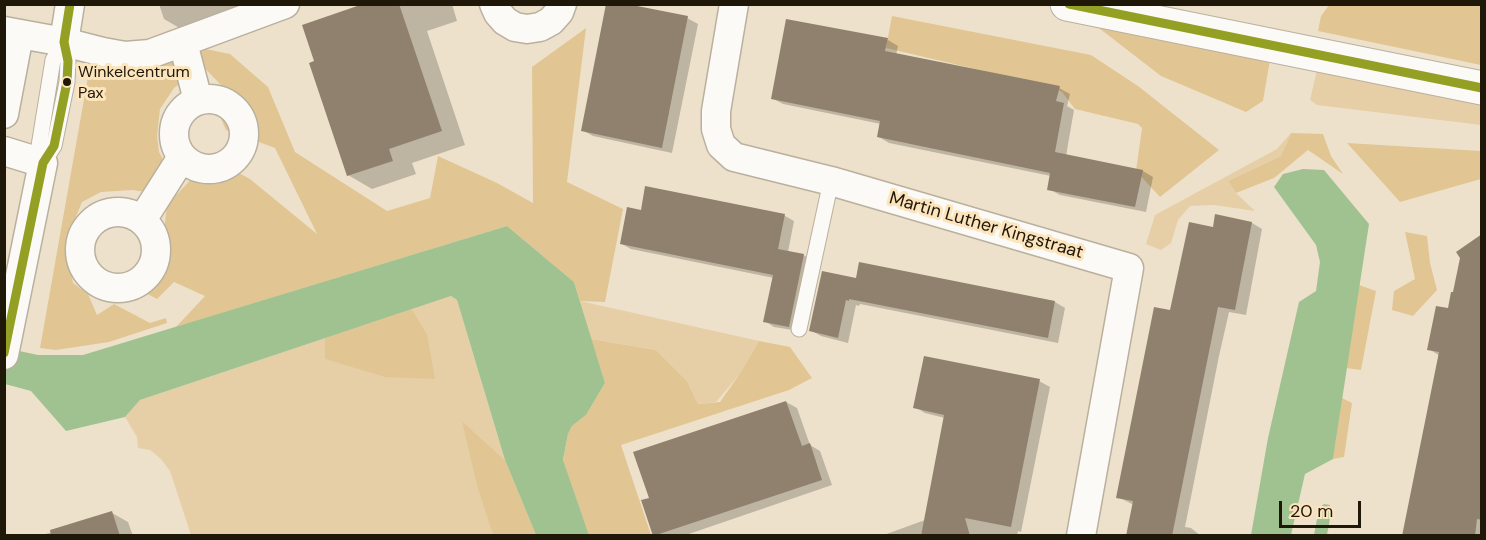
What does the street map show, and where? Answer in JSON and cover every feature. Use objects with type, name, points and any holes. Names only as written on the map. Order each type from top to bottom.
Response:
[{"type":"street","points":[[64,42],[70,4]]},
{"type":"street","points":[[4,114],[12,33],[125,56],[150,54],[183,44],[285,4]]},
{"type":"street","points":[[494,4],[505,21],[515,27],[527,29],[540,27],[551,21],[559,12],[562,4]]},
{"type":"street","name":"Martin Luther Kingstraat","points":[[734,4],[716,111],[716,129],[722,145],[734,157],[831,181],[1129,268],[1081,536]]},
{"type":"street","points":[[1067,4],[1482,88]]},
{"type":"street","points":[[183,44],[198,100]]},
{"type":"street","points":[[208,98],[229,104],[237,112],[242,122],[243,143],[239,153],[222,167],[212,169],[191,165],[176,148],[174,124],[179,114],[188,105],[198,100],[208,98]]},
{"type":"street","points":[[4,151],[43,164],[6,350]]},
{"type":"street","points":[[142,220],[182,157]]},
{"type":"lane","points":[[43,164],[54,147],[67,82],[68,61],[64,42]]},
{"type":"lane","points":[[800,329],[831,181]]},
{"type":"shaded area","points":[[1329,5],[1481,5],[1481,65],[1318,31],[1321,16]]},
{"type":"shaded area","points":[[892,16],[1091,55],[1138,86],[1219,150],[1160,197],[1136,171],[1142,128],[1138,124],[1075,109],[1062,92],[1052,87],[886,48]]},
{"type":"shaded area","points":[[1095,25],[1270,60],[1263,101],[1246,112],[1161,76]]},
{"type":"shaded area","points":[[586,28],[567,182],[623,209],[605,302],[580,301],[574,282],[507,226],[176,327],[205,296],[174,282],[157,299],[140,290],[159,275],[167,205],[211,158],[250,179],[317,234],[275,148],[226,130],[217,110],[221,85],[192,55],[201,48],[230,54],[268,87],[295,152],[387,211],[430,198],[438,156],[497,183],[533,203],[532,67]]},
{"type":"shaded area","points":[[92,54],[146,69],[178,57],[185,80],[174,88],[160,109],[157,136],[159,152],[169,170],[152,193],[133,190],[101,192],[82,202],[70,231],[68,259],[73,283],[88,294],[97,315],[114,304],[150,323],[166,318],[167,323],[109,342],[56,350],[40,348]]},
{"type":"shaded area","points":[[1317,70],[1481,104],[1481,125],[1317,105],[1310,100]]},
{"type":"shaded area","points":[[1291,133],[1281,156],[1228,181],[1236,193],[1255,211],[1214,205],[1190,206],[1178,220],[1171,243],[1161,250],[1146,244],[1155,215],[1277,149]]},
{"type":"shaded area","points":[[1291,133],[1323,134],[1331,156],[1343,174],[1308,150],[1274,178],[1236,193],[1228,181],[1281,156]]},
{"type":"shaded area","points":[[1347,143],[1481,151],[1481,179],[1400,202]]},
{"type":"shaded area","points":[[1303,169],[1324,170],[1369,224],[1333,459],[1305,474],[1291,535],[1251,535],[1268,438],[1299,302],[1316,291],[1320,262],[1316,245],[1274,187],[1283,174]]},
{"type":"shaded area","points":[[507,226],[574,282],[605,383],[586,415],[572,426],[568,434],[563,460],[589,535],[536,535],[505,460],[457,300],[451,296],[140,400],[125,417],[66,431],[31,391],[5,384],[5,348],[38,355],[83,355]]},
{"type":"shaded area","points":[[1405,232],[1427,236],[1430,263],[1437,290],[1413,316],[1392,310],[1394,291],[1415,279]]},
{"type":"shaded area","points":[[1359,285],[1376,291],[1361,370],[1346,368]]},
{"type":"shaded area","points":[[451,296],[457,300],[505,460],[463,422],[493,535],[191,535],[170,471],[150,450],[138,448],[137,437],[125,417],[140,400],[325,338],[326,359],[384,377],[427,334],[412,309]]},
{"type":"shaded area","points":[[580,301],[759,341],[739,375],[716,402],[698,404],[687,381],[656,350],[591,339]]},
{"type":"shaded area","points":[[412,309],[427,334],[435,379],[384,377],[325,359],[325,338]]},
{"type":"shaded area","points":[[591,339],[656,350],[687,381],[698,404],[720,402],[759,341],[790,347],[812,378],[789,390],[621,445],[651,535],[589,535],[563,461],[568,434],[572,426],[586,415],[605,383]]},
{"type":"shaded area","points":[[1342,398],[1352,403],[1344,457],[1333,459]]},
{"type":"shaded area","points":[[462,421],[505,460],[536,535],[493,535],[477,485]]},
{"type":"shaded area","points":[[1324,504],[1330,505],[1331,513],[1327,535],[1314,535],[1319,508]]},
{"type":"building","points":[[363,4],[399,4],[442,131],[389,149],[393,161],[347,176],[309,63],[314,61],[302,25]]},
{"type":"building","points":[[606,4],[627,4],[688,16],[662,148],[581,131]]},
{"type":"building","points":[[786,19],[888,38],[885,51],[1060,86],[1056,101],[1064,103],[1055,152],[1143,170],[1135,207],[1047,190],[1050,173],[877,137],[880,121],[771,99]]},
{"type":"building","points":[[645,186],[785,214],[778,249],[804,254],[789,327],[763,322],[773,275],[620,244],[627,207],[641,210]]},
{"type":"building","points":[[1215,214],[1252,222],[1235,310],[1218,307],[1172,536],[1126,536],[1133,501],[1116,498],[1154,307],[1170,310],[1189,222],[1213,227]]},
{"type":"building","points":[[1482,234],[1482,520],[1477,519],[1475,536],[1402,536],[1439,352],[1427,350],[1436,306],[1448,308],[1460,258],[1456,252]]},
{"type":"building","points":[[859,262],[1055,301],[1048,338],[849,299],[849,301],[846,300],[838,338],[809,331],[822,271],[856,278]]},
{"type":"building","points":[[924,356],[1040,379],[1011,527],[965,518],[970,536],[921,536],[944,415],[913,408]]},
{"type":"building","points":[[786,401],[802,446],[810,443],[822,480],[653,536],[641,500],[649,498],[633,452]]},
{"type":"building","points":[[112,511],[120,536],[51,536],[50,530]]},
{"type":"transit line","points":[[4,353],[43,163],[54,146],[67,82],[68,61],[64,42],[70,4]]},
{"type":"transit line","points":[[1069,4],[1482,88]]},
{"type":"place","name":"Winkelcentrum Pax","points":[[67,82]]}]
